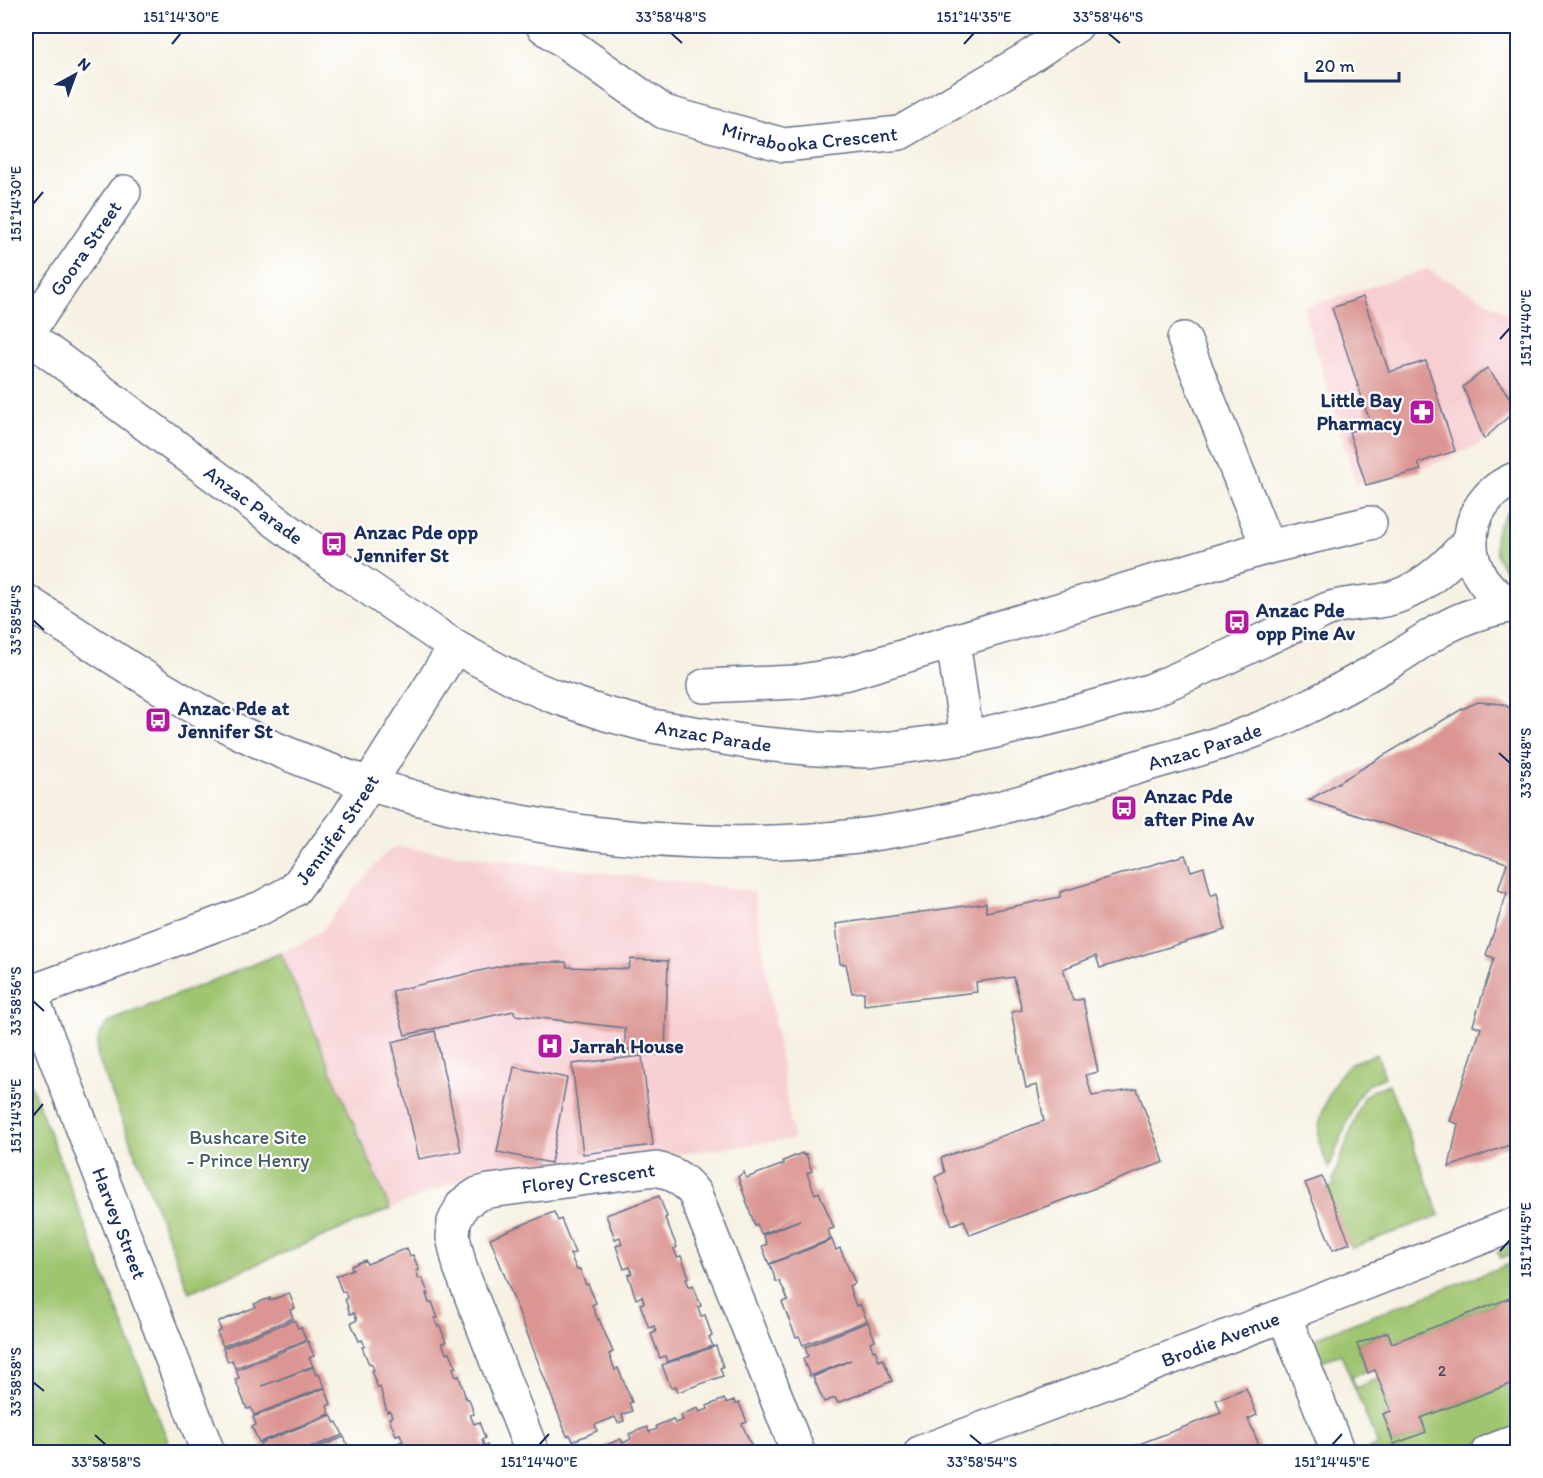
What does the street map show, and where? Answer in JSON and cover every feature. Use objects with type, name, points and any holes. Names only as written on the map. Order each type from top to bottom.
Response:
[{"type":"main road","name":"Mirrabooka Crescent","points":[[543,26],[664,112],[784,145],[900,133],[1023,61],[1070,28]]},
{"type":"main road","name":"Goora Street","points":[[26,335],[124,192]]},
{"type":"main road","name":"Anzac Parade","points":[[26,335],[332,563],[454,647],[522,683],[553,696],[606,714],[689,734],[817,750],[869,751],[967,738],[1058,717],[1152,690],[1328,609],[1343,604],[1381,600],[1400,594],[1432,578],[1449,564],[1471,539]]},
{"type":"main road","points":[[1185,339],[1268,547]]},
{"type":"main road","points":[[1516,606],[1496,595],[1481,579],[1473,559],[1471,539],[1472,526],[1482,505],[1498,487],[1518,478]]},
{"type":"main road","points":[[704,686],[819,680],[887,662],[1268,547],[1370,523]]},
{"type":"main road","name":"Anzac Parade","points":[[26,601],[215,720],[283,752],[392,791],[472,811],[589,833],[652,839],[747,842],[856,836],[903,829],[1038,798],[1231,739],[1294,714],[1389,663],[1457,622],[1484,612],[1516,606]]},
{"type":"main road","points":[[953,641],[967,738]]},
{"type":"main road","name":"Jennifer Street","points":[[28,993],[261,908],[294,890],[347,819],[454,647]]},
{"type":"main road","name":"Harvey Street","points":[[28,993],[208,1452]]},
{"type":"main road","name":"Florey Crescent","points":[[532,1452],[460,1267],[453,1232],[456,1218],[467,1200],[489,1191],[647,1169],[661,1170],[676,1176],[695,1194],[798,1452]]},
{"type":"main road","name":"Brodie Avenue","points":[[921,1452],[1284,1315],[1518,1223]]},
{"type":"main road","points":[[1284,1315],[1338,1452]]},
{"type":"main road","points":[[1488,1452],[1518,1441]]},
{"type":"shaded area","points":[[1427,269],[1517,318],[1517,412],[1505,427],[1477,445],[1431,465],[1356,484],[1303,308]]},
{"type":"shaded area","name":"Jarrah House","points":[[399,847],[754,891],[793,1139],[580,1166],[475,1174],[390,1209],[281,953],[320,932],[381,858],[388,851]]},
{"type":"green space","points":[[1517,505],[1517,580],[1500,564],[1495,542],[1496,532],[1501,522],[1507,512]]},
{"type":"green space","name":"Bushcare Site - Prince Henry","points":[[281,953],[390,1209],[189,1292],[98,1058],[98,1042],[104,1028],[111,1021]]},
{"type":"green space","points":[[1377,1054],[1385,1077],[1367,1085],[1357,1098],[1329,1168],[1319,1141],[1320,1122],[1327,1099],[1344,1070],[1354,1062]]},
{"type":"green space","points":[[26,1070],[28,1077],[172,1452],[26,1452]]},
{"type":"green space","points":[[1389,1084],[1440,1215],[1351,1248],[1327,1189],[1334,1186],[1333,1179],[1363,1098],[1373,1090]]},
{"type":"green space","points":[[1517,1242],[1517,1252],[1501,1258],[1497,1252]]},
{"type":"green space","points":[[1517,1261],[1517,1295],[1392,1343],[1387,1332],[1357,1344],[1367,1370],[1352,1377],[1356,1388],[1378,1378],[1391,1411],[1383,1415],[1394,1444],[1426,1432],[1421,1418],[1517,1381],[1517,1428],[1453,1452],[1364,1452],[1378,1445],[1341,1354],[1321,1361],[1317,1360],[1309,1346],[1315,1343],[1317,1337]]},
{"type":"green space","points":[[1053,1437],[1059,1452],[1014,1452]]},
{"type":"building","points":[[1363,297],[1389,372],[1426,361],[1455,451],[1418,463],[1421,470],[1366,485],[1349,432],[1371,425],[1332,308]]},
{"type":"building","points":[[1487,368],[1518,408],[1484,439],[1463,387]]},
{"type":"building","points":[[1478,702],[1503,704],[1518,713],[1518,1142],[1449,1167],[1458,1124],[1450,1121],[1481,1028],[1473,1025],[1494,958],[1486,955],[1507,893],[1498,890],[1507,863],[1309,800],[1462,709]]},
{"type":"building","points":[[1185,855],[1191,871],[1204,867],[1211,896],[1217,893],[1225,930],[1100,968],[1096,956],[1063,969],[1073,1001],[1083,999],[1098,1072],[1086,1075],[1092,1096],[1137,1089],[1164,1162],[970,1235],[964,1220],[952,1225],[935,1177],[945,1172],[941,1158],[1044,1121],[1037,1085],[1026,1088],[1011,1012],[1022,1010],[1014,977],[976,982],[977,992],[864,1005],[864,992],[852,993],[846,964],[840,964],[836,924],[986,903],[986,912],[1060,897],[1060,892]]},
{"type":"building","points":[[631,959],[668,961],[665,1052],[625,1049],[625,1028],[515,1015],[514,1011],[405,1035],[392,991],[514,963],[566,962],[567,967],[628,969]]},
{"type":"building","points":[[435,1031],[461,1151],[419,1159],[392,1042]]},
{"type":"building","points":[[642,1056],[653,1145],[583,1154],[572,1064]]},
{"type":"building","points":[[514,1067],[567,1078],[551,1163],[497,1152]]},
{"type":"building","points":[[802,1153],[806,1154],[812,1171],[807,1173],[815,1194],[819,1192],[834,1228],[828,1230],[831,1239],[769,1264],[762,1246],[767,1244],[763,1235],[800,1220],[761,1234],[757,1224],[755,1226],[738,1177],[744,1172],[746,1178],[784,1164],[783,1161]]},
{"type":"building","points":[[1322,1177],[1350,1243],[1333,1250],[1305,1183]]},
{"type":"building","points":[[659,1196],[677,1247],[674,1249],[677,1257],[681,1256],[689,1277],[686,1278],[689,1287],[693,1285],[701,1306],[698,1307],[701,1316],[705,1315],[712,1336],[709,1337],[713,1346],[667,1362],[665,1356],[660,1358],[651,1334],[656,1332],[654,1326],[649,1328],[640,1304],[644,1303],[642,1296],[636,1299],[628,1275],[632,1273],[630,1267],[624,1269],[616,1246],[622,1244],[620,1237],[615,1239],[606,1215]]},
{"type":"building","points":[[554,1212],[558,1221],[561,1219],[575,1253],[570,1254],[577,1270],[580,1269],[596,1303],[592,1305],[613,1352],[609,1354],[615,1370],[618,1368],[632,1402],[629,1403],[632,1411],[622,1415],[624,1421],[618,1423],[615,1417],[595,1425],[597,1431],[573,1441],[570,1435],[567,1436],[490,1238]]},
{"type":"building","points":[[832,1240],[836,1250],[840,1248],[855,1283],[849,1286],[856,1306],[860,1304],[867,1321],[803,1345],[799,1336],[796,1337],[782,1302],[788,1300],[779,1281],[776,1282],[770,1264]]},
{"type":"building","points":[[407,1248],[410,1256],[413,1255],[419,1270],[416,1271],[419,1279],[422,1278],[429,1295],[426,1294],[429,1303],[432,1302],[438,1318],[434,1318],[446,1342],[442,1343],[446,1353],[450,1352],[456,1367],[453,1368],[456,1377],[459,1376],[466,1399],[469,1399],[474,1414],[470,1415],[474,1424],[479,1422],[485,1438],[482,1440],[484,1446],[487,1445],[490,1452],[402,1452],[398,1443],[403,1441],[400,1434],[396,1435],[389,1418],[392,1417],[390,1411],[387,1412],[380,1387],[378,1388],[371,1371],[374,1370],[362,1347],[365,1346],[362,1340],[359,1341],[351,1323],[357,1320],[354,1313],[350,1314],[345,1291],[342,1292],[336,1276],[353,1269],[351,1266],[365,1260],[367,1264]]},
{"type":"building","points":[[289,1293],[295,1308],[290,1310],[293,1318],[223,1346],[217,1332],[221,1330],[218,1322],[256,1307],[254,1304]]},
{"type":"building","points":[[1518,1295],[1518,1381],[1421,1418],[1426,1432],[1394,1444],[1383,1414],[1391,1411],[1375,1370],[1368,1373],[1357,1344],[1388,1332],[1392,1343]]},
{"type":"building","points":[[294,1320],[298,1328],[301,1327],[306,1340],[235,1368],[232,1360],[228,1362],[223,1348]]},
{"type":"building","points":[[868,1322],[875,1340],[870,1342],[873,1351],[875,1350],[879,1361],[883,1359],[892,1381],[838,1403],[835,1398],[824,1402],[813,1377],[851,1360],[810,1376],[803,1359],[808,1356],[805,1347]]},
{"type":"building","points":[[308,1341],[314,1356],[309,1358],[313,1366],[262,1386],[313,1367],[325,1387],[254,1415],[251,1408],[247,1409],[235,1379],[239,1378],[236,1370]]},
{"type":"building","points":[[716,1346],[723,1367],[720,1368],[723,1376],[678,1392],[676,1386],[671,1388],[662,1365]]},
{"type":"building","points":[[325,1388],[331,1404],[327,1406],[330,1414],[259,1442],[252,1427],[256,1425],[253,1417]]},
{"type":"building","points":[[1246,1388],[1257,1415],[1248,1419],[1262,1452],[1118,1452],[1221,1413],[1216,1400]]},
{"type":"building","points":[[724,1399],[726,1403],[734,1400],[735,1404],[739,1403],[747,1422],[742,1424],[754,1452],[597,1452],[605,1449],[604,1446],[621,1439],[623,1443],[631,1439],[629,1434],[647,1427],[649,1432],[657,1429],[656,1426],[673,1419],[675,1423],[683,1420],[681,1415],[698,1408],[700,1412],[708,1409],[707,1406]]},
{"type":"building","points":[[331,1415],[343,1435],[299,1452],[264,1452],[260,1443]]},
{"type":"building","points":[[344,1437],[351,1452],[305,1452]]},
{"type":"building","points":[[595,1448],[597,1452],[584,1452]]},
{"type":"place","name":"Little Bay Pharmacy","points":[[1422,412]]},
{"type":"place","name":"Anzac Pde opp Jennifer St","points":[[334,544]]},
{"type":"place","name":"Anzac Pde opp Pine Av","points":[[1237,622]]},
{"type":"place","name":"Anzac Pde at Jennifer St","points":[[158,720]]},
{"type":"place","name":"Anzac Pde after Pine Av","points":[[1124,808]]},
{"type":"place","name":"Jarrah House","points":[[550,1046]]}]
